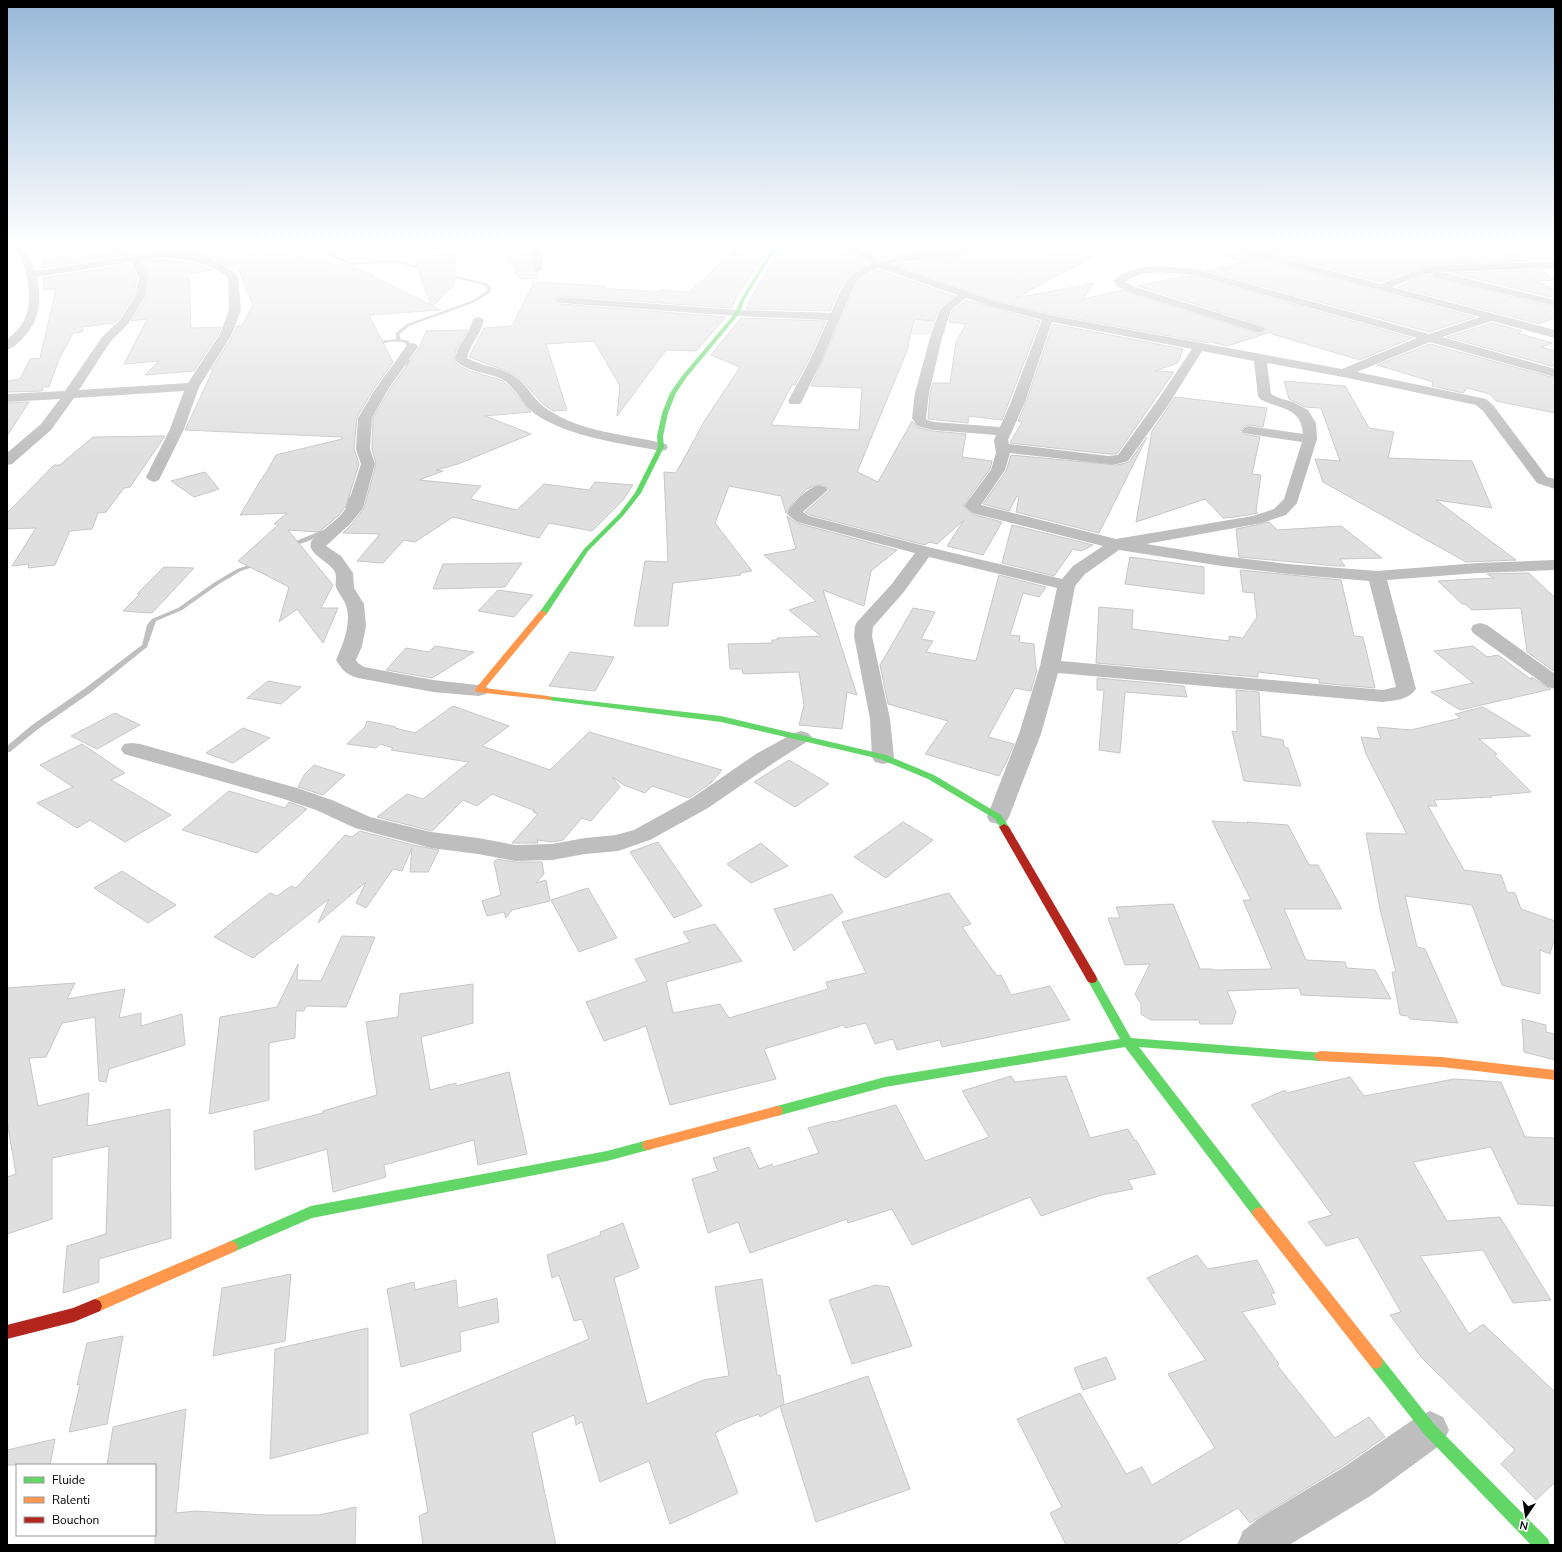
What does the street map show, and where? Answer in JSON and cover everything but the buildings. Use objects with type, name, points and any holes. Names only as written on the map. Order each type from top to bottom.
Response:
[{"type":"street","points":[[7,346],[23,332],[32,316]]},
{"type":"street","points":[[7,461],[46,426],[70,394],[106,340],[124,322],[127,316]]},
{"type":"street","points":[[154,477],[177,428],[192,387],[226,334],[233,316]]},
{"type":"street","points":[[479,690],[547,608],[586,550],[621,515],[638,493],[661,447],[660,436],[665,413],[673,393],[684,377],[733,316]]},
{"type":"street","points":[[795,401],[815,362],[834,317],[820,316]]},
{"type":"street","points":[[943,316],[936,338],[922,393],[919,418],[922,423],[933,426],[1005,432]]},
{"type":"street","points":[[1042,316],[1343,373],[1481,402],[1488,408],[1542,480],[1555,484]]},
{"type":"street","points":[[1219,316],[1259,329]]},
{"type":"street","points":[[1352,316],[1555,373]]},
{"type":"street","points":[[1343,373],[1428,338],[1492,317],[1555,334]]},
{"type":"street","points":[[1048,318],[1018,402],[1001,440],[1003,453],[998,470],[972,506],[978,510],[1116,544],[1288,569],[1377,576],[1478,568],[1555,565]]},
{"type":"street","points":[[478,320],[477,329],[461,352],[461,359],[470,365],[507,377],[516,384],[528,401],[542,413],[559,422],[584,430],[661,447]]},
{"type":"street","points":[[412,347],[383,388],[365,418],[363,449],[368,464],[355,508],[345,520],[318,544],[318,548],[335,560],[344,573],[345,588],[355,604],[357,626],[352,646],[346,660],[350,667],[358,672],[459,690],[479,690],[721,720],[802,737],[883,757],[931,777],[998,817],[1128,1042],[1268,1225],[1430,1430],[1542,1545]]},
{"type":"street","points":[[1002,448],[1108,460],[1123,458],[1152,419],[1199,347]]},
{"type":"street","points":[[998,817],[1030,734],[1050,666],[1066,585],[1079,570],[1116,544],[1256,520],[1280,512],[1291,500],[1310,439],[1309,423],[1303,413],[1288,405],[1274,401],[1266,396],[1260,358]]},
{"type":"street","points":[[7,398],[192,387]]},
{"type":"street","points":[[1249,430],[1310,439]]},
{"type":"street","points":[[820,490],[796,509],[795,514],[803,519],[925,552],[1066,585]]},
{"type":"street","points":[[883,757],[880,719],[863,636],[864,626],[897,589],[925,552]]},
{"type":"street","points":[[1050,666],[1383,696],[1399,694],[1406,689],[1377,576]]},
{"type":"street","points":[[1480,629],[1555,682]]},
{"type":"street","points":[[132,749],[289,793],[324,805],[363,823],[431,840],[478,846],[515,853],[552,852],[585,846],[618,843],[642,835],[700,802],[764,759],[802,737]]},
{"type":"street","points":[[7,1332],[74,1314],[311,1212],[607,1156],[885,1082],[1128,1042],[1348,1058],[1442,1062],[1555,1075]]},
{"type":"street","points":[[1257,1545],[1272,1533],[1358,1481],[1430,1430]]},
{"type":"shaded area","points":[[878,318],[933,321],[946,324],[945,334],[905,335]]},
{"type":"waterway","points":[[398,339],[398,334],[408,325],[432,316]]},
{"type":"waterway","points":[[375,346],[386,340],[399,340],[407,342],[409,346],[402,355],[409,361],[407,368],[409,372]]},
{"type":"waterway","points":[[351,514],[352,511],[347,506],[347,503],[356,493]]},
{"type":"waterway","points":[[289,545],[304,541],[328,530]]},
{"type":"waterway","points":[[7,750],[35,727],[87,691],[145,646],[154,620],[180,609],[217,583],[239,570],[248,567],[257,560]]},
{"type":"traffic: fast","points":[[543,613],[586,550],[621,515],[638,493],[661,447],[660,436],[665,413],[673,393],[684,377],[734,316]]},
{"type":"traffic: fast","points":[[548,698],[721,719],[883,757],[931,777],[998,817],[1004,827]]},
{"type":"traffic: fast","points":[[1092,979],[1128,1042],[1259,1213]]},
{"type":"traffic: fast","points":[[777,1111],[885,1082],[1128,1042],[1320,1056]]},
{"type":"traffic: fast","points":[[231,1247],[311,1212],[607,1156],[648,1145]]},
{"type":"traffic: fast","points":[[1376,1362],[1430,1430],[1542,1545]]},
{"type":"traffic: slow","points":[[543,613],[479,690],[548,698]]},
{"type":"traffic: slow","points":[[1320,1056],[1442,1062],[1555,1075]]},
{"type":"traffic: slow","points":[[648,1145],[777,1111]]},
{"type":"traffic: slow","points":[[1259,1213],[1376,1362]]},
{"type":"traffic: slow","points":[[95,1306],[231,1247]]},
{"type":"traffic: jam","points":[[1004,827],[1092,979]]},
{"type":"traffic: jam","points":[[7,1332],[74,1315],[95,1306]]}]
